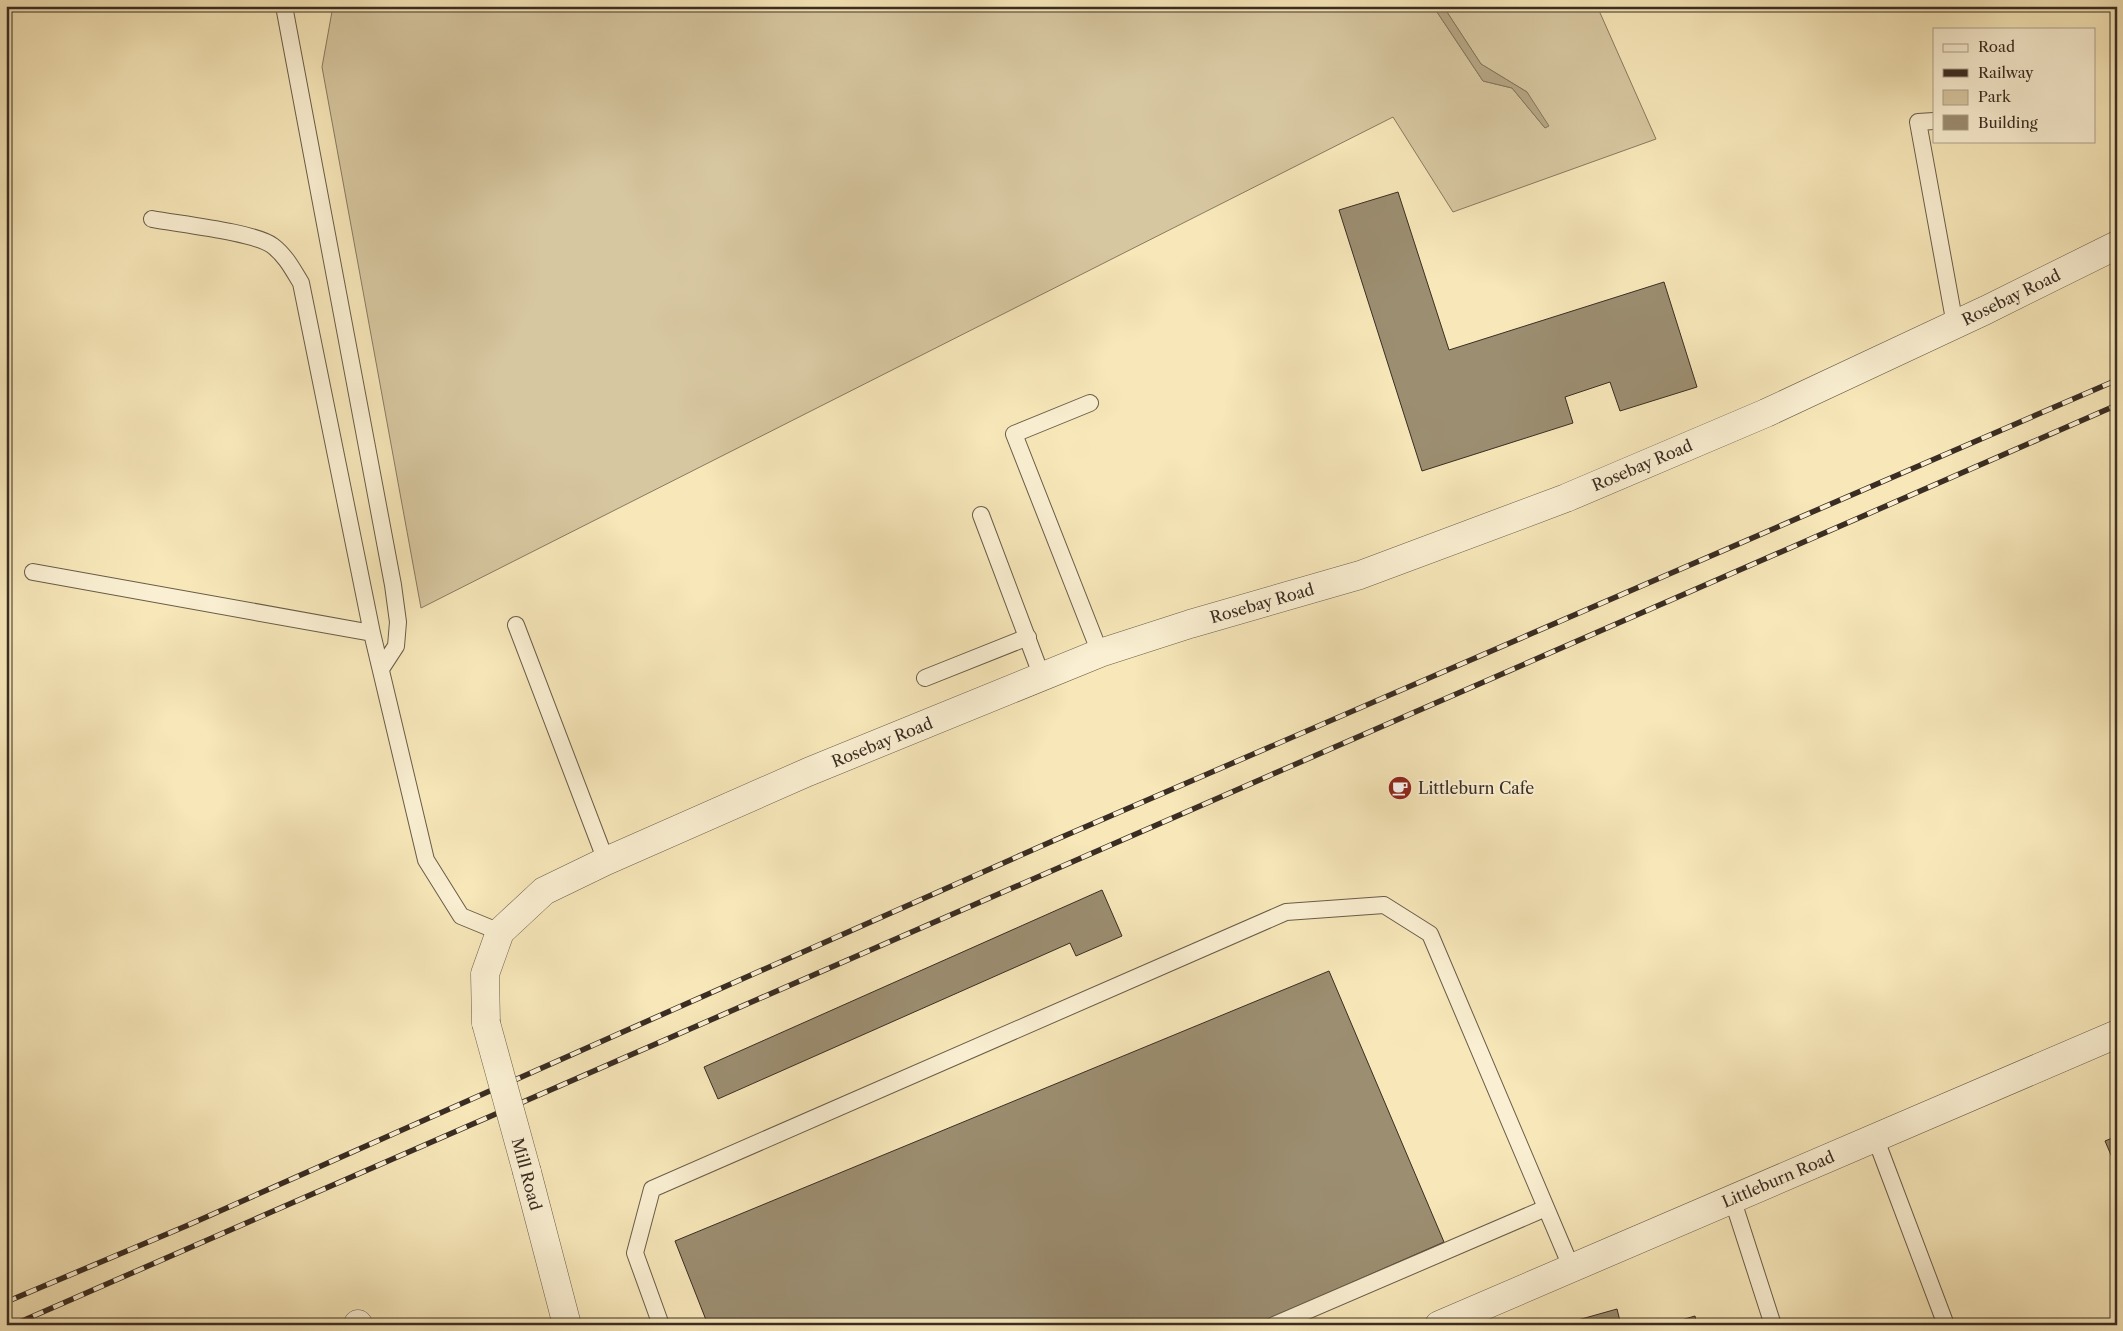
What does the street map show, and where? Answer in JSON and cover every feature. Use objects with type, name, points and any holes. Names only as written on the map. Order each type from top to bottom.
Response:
[{"type":"street","name":"Rosebay Road","points":[[486,1023],[485,974],[500,932],[544,891],[606,861],[808,772],[1100,653],[1190,624],[1360,575],[1566,498],[1766,413],[2117,245]]},
{"type":"street","name":"Mill Road","points":[[486,1023],[567,1325]]},
{"type":"street","name":"Littleburn Road","points":[[1439,1325],[2117,1034]]},
{"type":"lane","points":[[284,6],[393,585],[398,622],[396,646],[381,670]]},
{"type":"lane","points":[[1933,121],[1918,122],[1955,324]]},
{"type":"lane","points":[[152,219],[247,236],[272,245],[289,263],[301,283],[372,633],[426,860],[461,916],[500,932]]},
{"type":"lane","points":[[1090,403],[1014,434],[1100,653]]},
{"type":"lane","points":[[981,515],[1042,677]]},
{"type":"lane","points":[[33,572],[372,633]]},
{"type":"lane","points":[[516,625],[606,861]]},
{"type":"lane","points":[[924,678],[1028,638]]},
{"type":"lane","points":[[662,1325],[635,1253],[652,1189],[1286,912],[1384,905],[1430,934],[1572,1269]]},
{"type":"lane","points":[[1875,1137],[1946,1325]]},
{"type":"lane","points":[[1732,1198],[1773,1325]]},
{"type":"lane","points":[[1274,1325],[1546,1208]]},
{"type":"green space","points":[[333,6],[1433,6],[1483,81],[1512,88],[1545,128],[1527,92],[1481,64],[1443,6],[1597,6],[1656,139],[1453,212],[1393,117],[421,608],[322,67]]},
{"type":"shaded area","points":[[1433,6],[1443,6],[1481,64],[1527,92],[1549,126],[1545,128],[1512,88],[1483,81]]},
{"type":"building","points":[[1398,192],[1449,350],[1664,282],[1697,387],[1620,411],[1610,382],[1565,397],[1573,423],[1422,471],[1339,210]]},
{"type":"building","points":[[1102,890],[1122,936],[1076,956],[1070,943],[718,1099],[704,1067]]},
{"type":"building","points":[[1329,971],[1444,1242],[1255,1325],[708,1325],[675,1241]]},
{"type":"building","points":[[2117,1136],[2117,1169],[2105,1141]]},
{"type":"building","points":[[1617,1309],[1621,1325],[1560,1325]]},
{"type":"building","points":[[1695,1316],[1697,1325],[1664,1325]]},
{"type":"railway","points":[[6,1302],[186,1226],[1055,840],[2117,380]]},
{"type":"railway","points":[[13,1325],[2117,405]]},
{"type":"place","name":"Littleburn Cafe","points":[[1400,788]]}]
